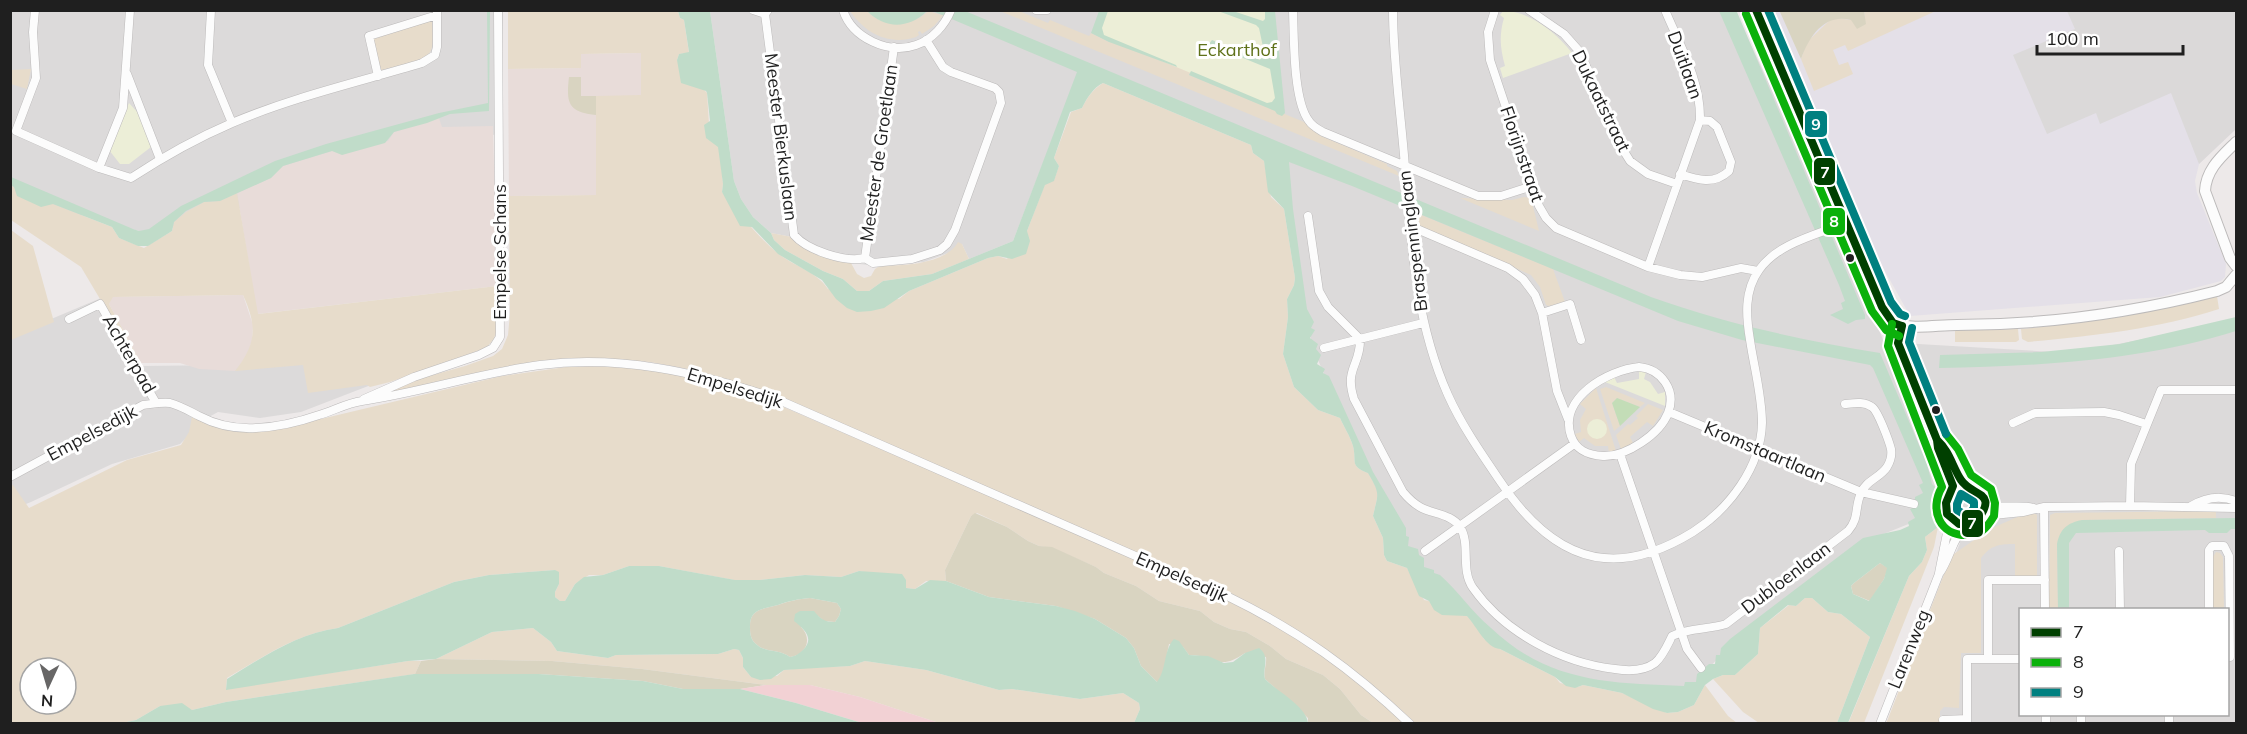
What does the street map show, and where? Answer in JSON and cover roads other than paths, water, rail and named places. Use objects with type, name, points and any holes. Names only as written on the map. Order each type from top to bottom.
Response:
[{"type":"street","points":[[35,10],[33,32],[37,65],[36,78],[16,130],[99,168],[130,178],[160,159],[232,123],[293,100],[378,76],[422,63],[435,55],[437,13],[369,36],[378,76]]},
{"type":"street","points":[[99,168],[123,108],[130,10]]},
{"type":"street","points":[[211,10],[208,65],[232,123]]},
{"type":"street","name":"Empelse Schans","points":[[360,401],[414,376],[478,355],[493,348],[500,338],[498,10]]},
{"type":"street","name":"Meester Bierkuslaan","points":[[753,10],[767,12],[794,235],[801,244],[826,254],[856,260],[865,258],[873,263],[912,259],[940,250],[946,244],[955,230],[1001,103],[999,92],[995,88],[943,67],[926,40]]},
{"type":"street","points":[[843,10],[854,29],[866,38],[878,44],[894,47],[916,45],[926,40],[937,32],[948,19],[951,10]]},
{"type":"street","points":[[1036,10],[1047,10]]},
{"type":"street","points":[[1293,10],[1298,95],[1308,120],[1323,132],[1478,196],[1502,196],[1532,186]]},
{"type":"street","name":"Braspenninglaan","points":[[1393,10],[1409,222],[1423,322],[1440,374],[1459,418],[1508,493],[1533,521],[1566,547],[1605,559],[1653,552],[1695,531],[1721,509],[1738,490],[1758,449],[1762,422],[1747,321],[1747,302],[1758,271],[1770,258],[1786,247],[1841,225]]},
{"type":"street","name":"Florijnstraat","points":[[1495,10],[1488,33],[1490,60],[1539,206],[1556,228],[1648,267],[1680,275],[1702,277],[1741,268],[1758,271]]},
{"type":"street","name":"Dukaatstraat","points":[[1529,10],[1564,34],[1580,52],[1620,145],[1630,161],[1648,174],[1677,184]]},
{"type":"street","name":"Duitlaan","points":[[1648,267],[1700,120],[1700,104],[1695,81],[1665,10]]},
{"type":"street","points":[[1756,10],[1841,225],[1884,313],[1893,323],[1902,326],[2020,324],[2114,314],[2217,291],[2226,286],[2236,275]]},
{"type":"street","name":"Meester de Groetlaan","points":[[865,258],[894,47]]},
{"type":"street","points":[[126,70],[160,159]]},
{"type":"street","name":"Duitlaan","points":[[1680,174],[1694,179],[1715,180],[1729,171],[1731,162],[1717,127],[1710,121],[1700,120]]},
{"type":"street","points":[[2236,142],[2211,168],[2205,185],[2208,202],[2230,258],[2236,266]]},
{"type":"street","points":[[1308,216],[1319,291],[1328,307],[1360,339],[1360,347],[1349,385],[1354,399],[1403,492],[1421,508],[1454,520],[1461,527],[1466,575],[1472,587],[1490,608],[1513,627],[1544,647],[1576,662],[1626,670],[1641,669],[1653,664],[1664,652],[1672,636],[1682,631]]},
{"type":"street","points":[[1409,222],[1508,268],[1523,279],[1535,295],[1542,313],[1557,391],[1574,444],[1584,453],[1609,456],[1632,449],[1662,423],[1669,412],[1671,397],[1667,385],[1659,374],[1647,367],[1614,372],[1596,381],[1572,409],[1568,420]]},
{"type":"street","points":[[2226,245],[2236,253]]},
{"type":"street","name":"Achterpad","points":[[69,319],[100,304],[156,403]]},
{"type":"street","points":[[1542,313],[1570,304],[1581,340]]},
{"type":"street","points":[[1324,348],[1423,322]]},
{"type":"street","points":[[1902,326],[1898,343],[1953,486],[1953,491],[1946,504],[1950,518],[1957,524],[1965,526],[1975,523],[1983,516],[2040,508]]},
{"type":"street","name":"Empelsedijk","points":[[10,477],[143,405],[168,403],[218,424],[238,428],[257,428],[316,416],[360,401],[381,399],[485,375],[542,365],[619,363],[660,367],[719,380],[772,397],[1256,610],[1341,663],[1410,723]]},
{"type":"street","points":[[2130,506],[2131,464],[2161,390],[2236,390]]},
{"type":"street","points":[[1845,404],[1865,403],[1875,408],[1891,450],[1887,466],[1882,473],[1867,483],[1861,492]]},
{"type":"street","name":"Kromstaartlaan","points":[[1669,412],[1861,492],[1914,504]]},
{"type":"street","points":[[2013,423],[2035,413],[2104,412],[2146,424]]},
{"type":"street","points":[[1937,440],[1955,465],[1962,482],[1981,493],[1985,503],[1983,516]]},
{"type":"street","points":[[1425,551],[1574,444]]},
{"type":"street","points":[[1620,454],[1688,649],[1701,668]]},
{"type":"street","points":[[1953,491],[1966,486]]},
{"type":"street","name":"Dubloenlaan","points":[[1682,631],[1714,628],[1726,624],[1848,531],[1855,523],[1861,492]]},
{"type":"street","points":[[2191,507],[2200,501],[2218,496],[2236,501]]},
{"type":"street","points":[[1985,503],[1990,506],[2022,505],[2040,508],[2130,506],[2236,508]]},
{"type":"street","points":[[2040,508],[2045,608]]},
{"type":"street","name":"Larenweg","points":[[1880,723],[1939,574],[1950,518]]},
{"type":"street","name":"Larenweg","points":[[1939,574],[1946,565],[1956,538],[1965,526]]},
{"type":"street","points":[[2209,608],[2209,550],[2218,544],[2224,546],[2229,556],[2231,657]]},
{"type":"street","points":[[2119,551],[2120,608]]},
{"type":"street","points":[[1988,659],[1988,580],[2045,580]]},
{"type":"street","points":[[1944,723],[1944,720],[1967,721],[1967,659],[2019,658]]},
{"type":"park label","name":"Eckarthof","points":[[1237,50]]}]
